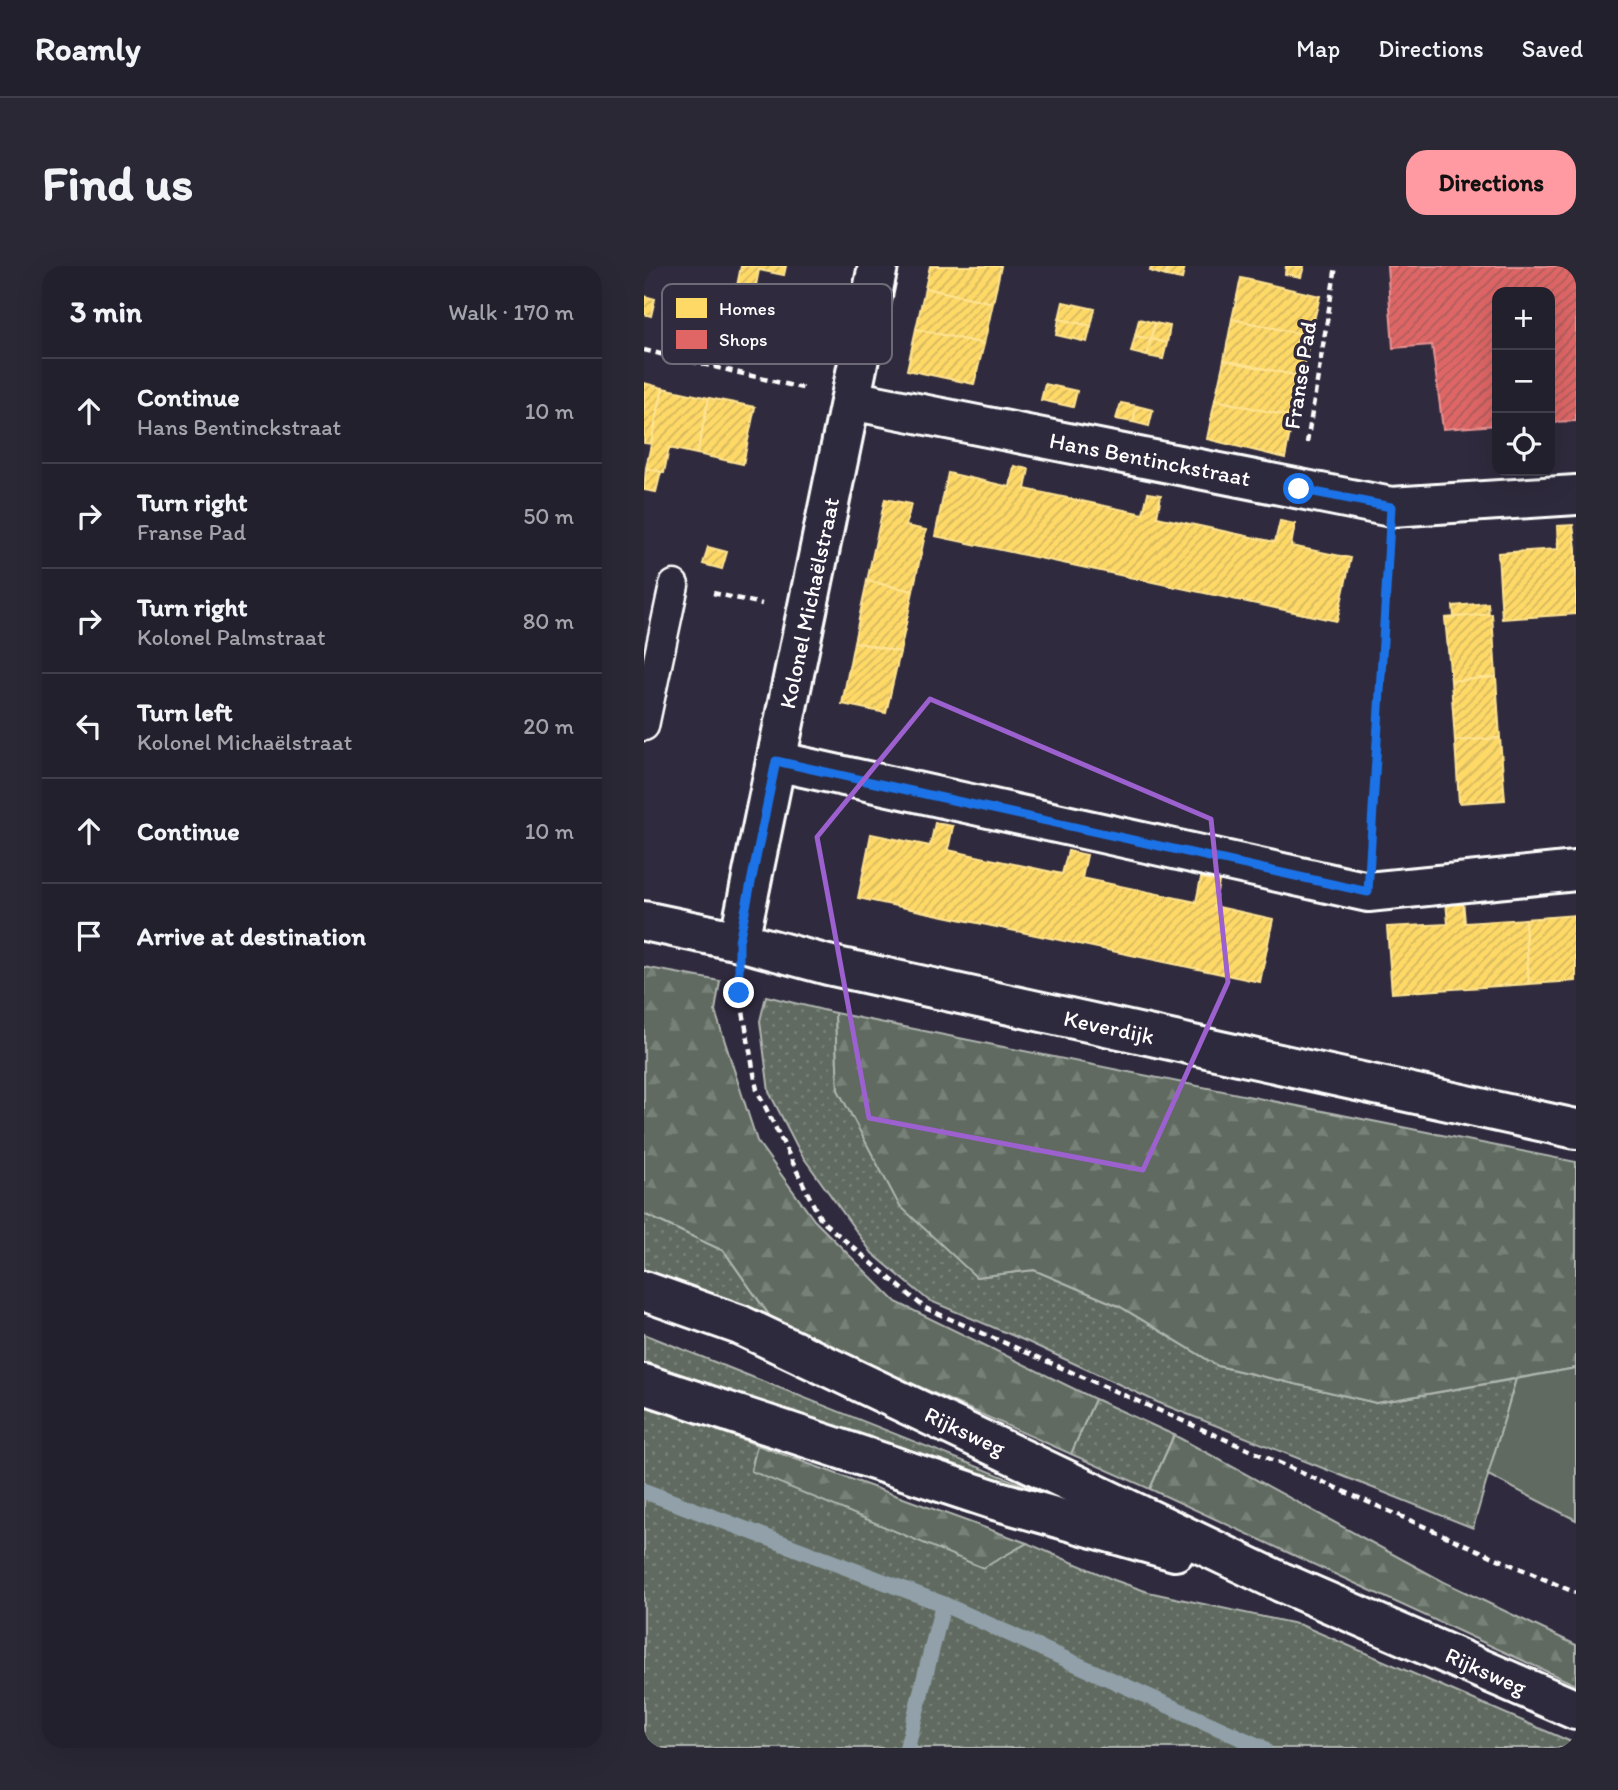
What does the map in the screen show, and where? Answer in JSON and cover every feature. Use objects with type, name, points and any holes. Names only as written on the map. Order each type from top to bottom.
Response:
[{"type":"street","name":"Kolonel Michaëlstraat","points":[[874,284],[878,266]]},
{"type":"street","name":"Kolonel Michaëlstraat","points":[[739,941],[858,364]]},
{"type":"street","name":"Hans Bentinckstraat","points":[[851,400],[1391,507],[1576,495]]},
{"type":"street","points":[[776,761],[1368,892],[1576,871]]},
{"type":"street","name":"Keverdijk","points":[[644,921],[739,941],[828,965],[1576,1129]]},
{"type":"street","name":"Rijksweg","points":[[644,1291],[740,1325],[1281,1582],[1576,1710]]},
{"type":"street","name":"Rijksweg","points":[[644,1384],[995,1500],[1281,1582]]},
{"type":"lane","points":[[644,726],[674,585]]},
{"type":"path","name":"Franse Pad","points":[[1299,489],[1336,266]]},
{"type":"path","points":[[644,350],[662,354]]},
{"type":"path","points":[[702,364],[851,400]]},
{"type":"path","points":[[1368,892],[1391,507]]},
{"type":"path","points":[[674,585],[807,613]]},
{"type":"path","points":[[739,941],[739,993],[757,1090],[821,1220],[925,1308],[1576,1593]]},
{"type":"highlighted area","points":[[930,699],[1211,819],[1228,982],[1143,1170],[869,1118],[817,837]]},
{"type":"green space","points":[[644,967],[720,981],[715,1011],[757,1141],[814,1220],[896,1302],[1095,1399],[1071,1454],[774,1322],[724,1251],[644,1214]]},
{"type":"green space","points":[[766,996],[835,1013],[838,1090],[976,1277],[1034,1270],[1119,1306],[1218,1366],[1376,1403],[1516,1379],[1473,1528],[1157,1402],[1028,1342],[928,1300],[872,1253],[801,1154],[769,1092],[760,1021]]},
{"type":"green space","points":[[835,1013],[1576,1162],[1576,1368],[1376,1403],[1218,1366],[1119,1306],[1034,1270],[976,1277],[899,1205],[838,1090]]},
{"type":"green space","points":[[644,1214],[724,1251],[774,1322],[644,1274]]},
{"type":"green space","points":[[644,1334],[1119,1523],[644,1373]]},
{"type":"green space","points":[[1576,1368],[1576,1520],[1488,1475],[1516,1379]]},
{"type":"green space","points":[[1095,1399],[1174,1435],[1150,1489],[1071,1454]]},
{"type":"green space","points":[[644,1403],[757,1445],[751,1470],[983,1567],[1027,1543],[1148,1592],[1301,1625],[1576,1744],[1576,1748],[644,1748]]},
{"type":"green space","points":[[1174,1435],[1444,1582],[1576,1645],[1576,1685],[1150,1489]]},
{"type":"green space","points":[[757,1445],[1027,1543],[983,1568],[751,1471]]},
{"type":"building: Homes","points":[[741,266],[786,266],[784,275],[759,270],[756,284],[737,284]]},
{"type":"building: Homes","points":[[930,266],[1001,266],[993,303],[925,288]]},
{"type":"building: Homes","points":[[1151,266],[1168,266],[1166,276],[1150,271]]},
{"type":"building: Homes","points":[[1168,266],[1185,266],[1182,279],[1166,276]]},
{"type":"building: Homes","points":[[1286,266],[1304,266],[1301,277],[1285,274]]},
{"type":"building: Homes","points":[[1241,278],[1320,296],[1310,336],[1232,319]]},
{"type":"building: Homes","points":[[925,288],[993,303],[984,344],[916,329]]},
{"type":"building: Homes","points":[[644,296],[655,299],[651,316],[644,314]]},
{"type":"building: Homes","points":[[1063,302],[1095,309],[1091,326],[1059,319]]},
{"type":"building: Homes","points":[[1059,319],[1091,326],[1087,342],[1056,335]]},
{"type":"building: Homes","points":[[1139,319],[1155,323],[1151,339],[1135,336]]},
{"type":"building: Homes","points":[[1232,319],[1310,336],[1302,377],[1224,360]]},
{"type":"building: Homes","points":[[1155,323],[1170,326],[1167,343],[1151,339]]},
{"type":"building: Homes","points":[[916,329],[984,344],[974,384],[907,370]]},
{"type":"building: Homes","points":[[1135,336],[1151,339],[1147,356],[1131,352]]},
{"type":"building: Homes","points":[[1151,339],[1167,343],[1163,359],[1147,356]]},
{"type":"building: Homes","points":[[1224,360],[1302,377],[1293,417],[1215,400]]},
{"type":"building: Homes","points":[[644,383],[663,388],[651,444],[644,443]]},
{"type":"building: Homes","points":[[1045,384],[1077,391],[1073,407],[1041,400]]},
{"type":"building: Homes","points":[[663,388],[709,398],[697,454],[669,448],[664,473],[646,468]]},
{"type":"building: Homes","points":[[709,398],[755,407],[743,464],[697,454]]},
{"type":"building: Homes","points":[[1215,400],[1293,417],[1285,458],[1207,439]]},
{"type":"building: Homes","points":[[1121,403],[1137,406],[1133,422],[1116,419]]},
{"type":"building: Homes","points":[[1137,406],[1153,410],[1149,426],[1133,422]]},
{"type":"building: Homes","points":[[1014,466],[1029,469],[1025,489],[1143,514],[1148,493],[1161,495],[1157,517],[1275,542],[1280,521],[1295,524],[1291,546],[1351,558],[1337,621],[935,536],[948,473],[1010,487]]},
{"type":"building: Homes","points":[[646,468],[661,472],[656,492],[644,490]]},
{"type":"building: Homes","points":[[885,499],[911,504],[906,526],[926,530],[913,591],[867,581]]},
{"type":"building: Homes","points":[[1573,525],[1576,548],[1576,614],[1502,619],[1498,553],[1558,549],[1557,526]]},
{"type":"building: Homes","points":[[708,547],[727,552],[722,569],[703,564]]},
{"type":"building: Homes","points":[[867,581],[913,591],[900,652],[854,642]]},
{"type":"building: Homes","points":[[1488,603],[1489,615],[1454,617],[1453,606]]},
{"type":"building: Homes","points":[[1492,614],[1496,677],[1451,681],[1445,618]]},
{"type":"building: Homes","points":[[854,642],[900,652],[886,713],[842,704]]},
{"type":"building: Homes","points":[[1496,677],[1500,738],[1455,741],[1451,681]]},
{"type":"building: Homes","points":[[1500,738],[1505,800],[1459,803],[1455,741]]},
{"type":"building: Homes","points":[[935,823],[953,826],[948,850],[1062,874],[1068,851],[1087,855],[1082,878],[1196,902],[1201,878],[1219,882],[1214,906],[1273,919],[1260,982],[858,898],[871,834],[930,846]]},
{"type":"building: Homes","points":[[1463,900],[1465,923],[1525,919],[1529,984],[1392,993],[1387,927],[1448,924],[1446,901]]},
{"type":"building: Homes","points":[[1576,915],[1576,981],[1529,984],[1525,919]]},
{"type":"building: Shops","points":[[1387,266],[1576,266],[1576,421],[1555,422],[1555,287],[1492,287],[1492,425],[1443,429],[1432,345],[1393,348]]},
{"type":"waterway","points":[[644,1491],[943,1604],[1263,1748]]},
{"type":"waterway","points":[[907,1748],[943,1604]]},
{"type":"route","points":[[739,993],[739,941],[776,761],[1368,892],[1391,507],[1299,489]]}]
